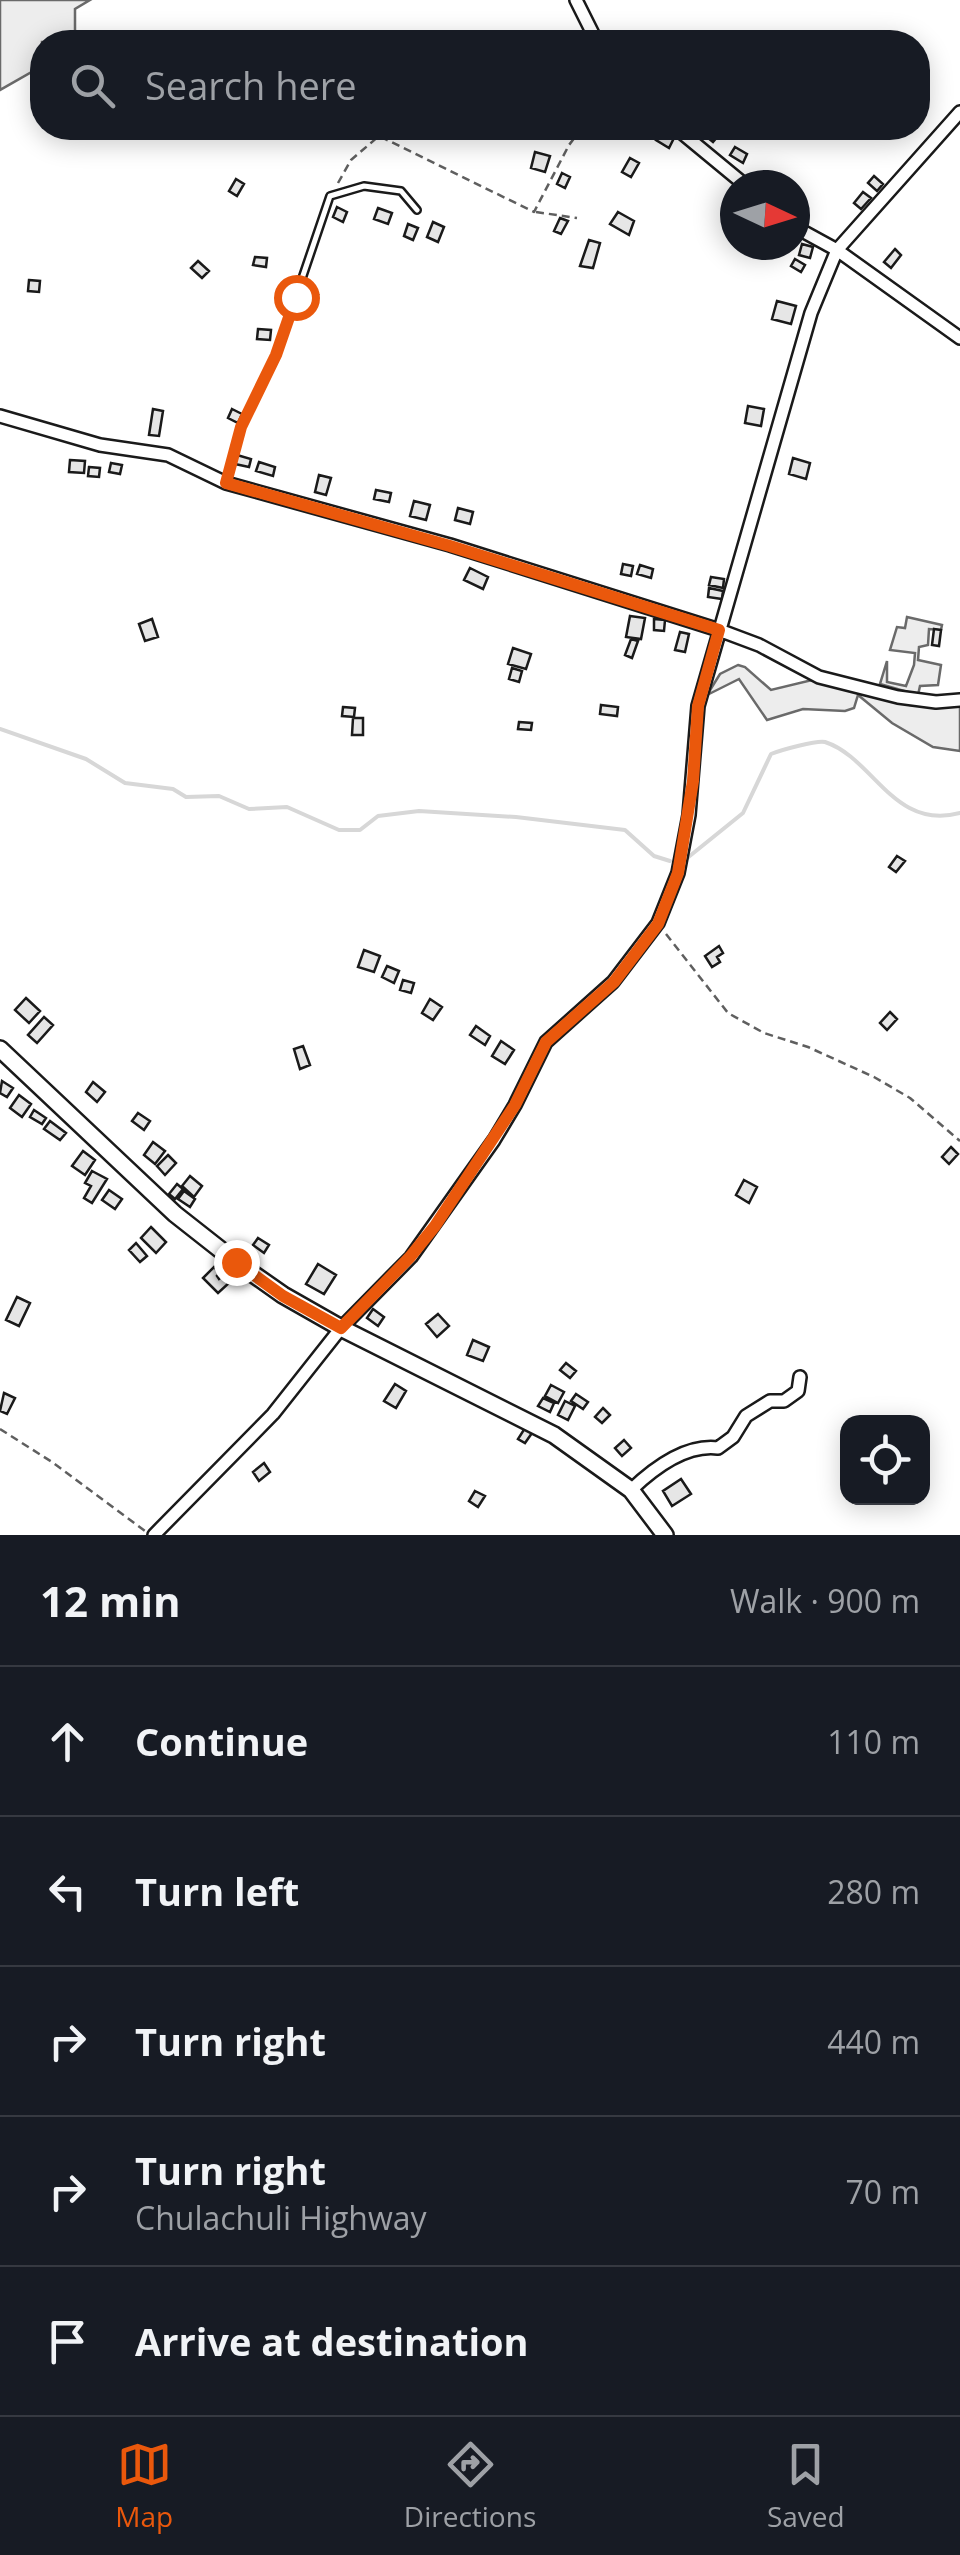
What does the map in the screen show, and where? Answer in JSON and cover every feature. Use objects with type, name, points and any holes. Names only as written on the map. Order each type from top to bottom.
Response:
[{"type":"street","points":[[576,0],[590,30]]},
{"type":"street","points":[[152,1535],[272,1414],[341,1328],[410,1257],[515,1105],[546,1042],[614,982],[658,924],[678,873],[693,781],[698,706],[801,345],[837,250],[960,112]]},
{"type":"street","points":[[690,140],[726,170]]},
{"type":"street","points":[[810,235],[837,250],[960,338]]},
{"type":"street","points":[[0,416],[100,445],[168,454],[226,483],[450,546],[719,630],[759,645],[820,677],[898,697],[936,702],[960,700]]},
{"type":"street","points":[[0,1048],[175,1214],[283,1296],[554,1435],[631,1490],[665,1535]]},
{"type":"street","points":[[631,1490],[685,1451],[702,1446],[718,1448],[733,1437],[746,1416],[770,1401],[784,1401],[798,1390],[800,1377]]},
{"type":"lane","points":[[226,483],[241,427],[276,355],[330,196],[364,186],[401,192],[417,210]]},
{"type":"path","points":[[330,196],[351,160],[375,140]]},
{"type":"path","points":[[388,140],[534,212],[577,218]]},
{"type":"path","points":[[534,212],[573,140]]},
{"type":"path","points":[[658,924],[728,1013],[764,1033],[808,1047],[886,1084],[910,1098],[960,1141]]},
{"type":"path","points":[[0,1429],[152,1535]]},
{"type":"shaded area","points":[[0,0],[90,0],[75,9],[75,30],[30,30],[30,73],[0,90]]},
{"type":"shaded area","points":[[907,617],[942,625],[941,630],[929,629],[928,645],[919,647],[918,660],[941,665],[938,685],[920,686],[918,695],[880,684],[887,661],[887,682],[906,686],[915,653],[890,650],[897,627],[905,628]]},
{"type":"shaded area","points":[[738,665],[771,690],[812,680],[910,705],[960,706],[960,751],[933,747],[892,723],[858,695],[854,708],[845,711],[803,709],[767,720],[739,679],[707,695],[720,674]]},
{"type":"building","points":[[656,140],[673,140],[669,148]]},
{"type":"building","points":[[735,147],[747,154],[743,163],[730,155]]},
{"type":"building","points":[[535,152],[550,156],[545,172],[531,168]]},
{"type":"building","points":[[630,158],[639,163],[631,177],[622,172]]},
{"type":"building","points":[[562,173],[570,177],[565,188],[557,184]]},
{"type":"building","points":[[874,176],[883,184],[877,191],[868,183]]},
{"type":"building","points":[[236,179],[244,184],[237,196],[229,191]]},
{"type":"building","points":[[863,192],[871,198],[861,209],[854,203]]},
{"type":"building","points":[[337,207],[347,212],[343,222],[333,217]]},
{"type":"building","points":[[378,208],[392,213],[388,224],[374,219]]},
{"type":"building","points":[[618,212],[634,221],[629,235],[610,224]]},
{"type":"building","points":[[560,218],[568,221],[561,234],[554,231]]},
{"type":"building","points":[[433,222],[444,227],[438,242],[427,237]]},
{"type":"building","points":[[408,224],[418,228],[413,240],[404,236]]},
{"type":"building","points":[[589,240],[600,243],[593,268],[580,266]]},
{"type":"building","points":[[895,249],[901,255],[891,268],[884,262]]},
{"type":"building","points":[[255,257],[267,258],[266,267],[253,265]]},
{"type":"building","points":[[794,260],[805,265],[801,272],[791,266]]},
{"type":"building","points":[[198,261],[209,271],[202,278],[191,268]]},
{"type":"building","points":[[29,280],[40,281],[39,292],[28,291]]},
{"type":"building","points":[[311,292],[318,295],[313,306],[306,303]]},
{"type":"building","points":[[777,301],[796,306],[791,324],[772,319]]},
{"type":"building","points":[[258,329],[271,330],[270,340],[257,339]]},
{"type":"building","points":[[748,406],[764,409],[761,426],[745,423]]},
{"type":"building","points":[[153,409],[163,411],[159,436],[149,435]]},
{"type":"building","points":[[232,409],[242,414],[238,423],[228,418]]},
{"type":"building","points":[[237,455],[251,459],[249,467],[235,464]]},
{"type":"building","points":[[793,458],[810,463],[806,479],[789,474]]},
{"type":"building","points":[[70,460],[85,461],[84,473],[69,472]]},
{"type":"building","points":[[259,462],[275,467],[273,476],[256,471]]},
{"type":"building","points":[[111,463],[122,465],[120,474],[109,472]]},
{"type":"building","points":[[89,467],[100,468],[99,477],[88,476]]},
{"type":"building","points":[[319,475],[331,478],[326,495],[315,492]]},
{"type":"building","points":[[376,490],[391,493],[389,502],[374,499]]},
{"type":"building","points":[[414,501],[430,505],[426,520],[410,516]]},
{"type":"building","points":[[458,508],[473,512],[470,524],[455,520]]},
{"type":"building","points":[[623,564],[633,566],[631,576],[621,574]]},
{"type":"building","points":[[640,565],[653,569],[651,578],[637,574]]},
{"type":"building","points":[[470,568],[488,577],[483,589],[464,580]]},
{"type":"building","points":[[711,577],[724,579],[723,588],[709,585]]},
{"type":"building","points":[[709,588],[723,591],[722,599],[708,597]]},
{"type":"building","points":[[630,616],[645,618],[641,639],[626,637]]},
{"type":"building","points":[[152,619],[158,637],[145,641],[139,624]]},
{"type":"building","points":[[654,619],[665,620],[664,631],[654,630]]},
{"type":"building","points":[[934,629],[941,630],[939,646],[932,645]]},
{"type":"building","points":[[680,632],[689,634],[685,652],[675,650]]},
{"type":"building","points":[[631,639],[638,641],[632,658],[625,655]]},
{"type":"building","points":[[513,648],[531,654],[526,669],[508,664]]},
{"type":"building","points":[[512,668],[522,671],[519,682],[509,679]]},
{"type":"building","points":[[601,705],[618,707],[617,716],[600,714]]},
{"type":"building","points":[[343,707],[355,708],[354,717],[342,716]]},
{"type":"building","points":[[353,718],[363,718],[363,735],[352,735]]},
{"type":"building","points":[[519,722],[532,723],[531,730],[518,729]]},
{"type":"building","points":[[897,856],[905,861],[896,872],[889,867]]},
{"type":"building","points":[[719,946],[723,953],[717,957],[720,962],[712,967],[705,956]]},
{"type":"building","points":[[364,950],[380,956],[374,972],[358,967]]},
{"type":"building","points":[[387,966],[399,971],[394,983],[382,977]]},
{"type":"building","points":[[403,980],[414,983],[411,993],[400,990]]},
{"type":"building","points":[[26,998],[40,1011],[29,1023],[15,1010]]},
{"type":"building","points":[[430,999],[442,1007],[433,1020],[422,1013]]},
{"type":"building","points":[[890,1012],[897,1019],[887,1030],[880,1023]]},
{"type":"building","points":[[44,1017],[53,1025],[37,1043],[28,1035]]},
{"type":"building","points":[[476,1026],[490,1036],[485,1045],[470,1035]]},
{"type":"building","points":[[501,1041],[514,1050],[505,1064],[492,1056]]},
{"type":"building","points":[[303,1046],[310,1065],[300,1069],[294,1049]]},
{"type":"building","points":[[2,1081],[13,1088],[7,1097],[0,1093]]},
{"type":"building","points":[[93,1082],[105,1092],[97,1102],[86,1092]]},
{"type":"building","points":[[19,1095],[31,1104],[22,1117],[10,1108]]},
{"type":"building","points":[[34,1110],[46,1118],[42,1124],[30,1117]]},
{"type":"building","points":[[138,1113],[150,1121],[144,1130],[132,1121]]},
{"type":"building","points":[[50,1121],[66,1133],[60,1140],[44,1129]]},
{"type":"building","points":[[153,1142],[165,1151],[155,1164],[144,1155]]},
{"type":"building","points":[[951,1147],[958,1154],[949,1164],[942,1157]]},
{"type":"building","points":[[83,1151],[95,1160],[85,1175],[72,1166]]},
{"type":"building","points":[[168,1155],[176,1163],[165,1175],[157,1166]]},
{"type":"building","points":[[92,1171],[107,1179],[92,1203],[84,1198],[91,1186],[85,1183]]},
{"type":"building","points":[[190,1176],[202,1186],[194,1197],[182,1186]]},
{"type":"building","points":[[744,1180],[757,1187],[749,1203],[736,1195]]},
{"type":"building","points":[[177,1184],[183,1189],[175,1199],[169,1194]]},
{"type":"building","points":[[109,1190],[122,1199],[115,1209],[102,1200]]},
{"type":"building","points":[[184,1191],[195,1199],[190,1207],[178,1199]]},
{"type":"building","points":[[151,1227],[166,1242],[156,1253],[141,1238]]},
{"type":"building","points":[[258,1238],[269,1245],[264,1253],[253,1245]]},
{"type":"building","points":[[136,1243],[147,1256],[140,1262],[129,1250]]},
{"type":"building","points":[[318,1264],[336,1275],[324,1294],[306,1284]]},
{"type":"building","points":[[214,1267],[220,1273],[219,1279],[223,1276],[229,1283],[218,1293],[203,1278]]},
{"type":"building","points":[[17,1297],[30,1303],[19,1326],[6,1320]]},
{"type":"building","points":[[373,1309],[384,1317],[378,1326],[367,1318]]},
{"type":"building","points":[[438,1314],[449,1326],[437,1337],[426,1324]]},
{"type":"building","points":[[473,1340],[489,1347],[483,1361],[467,1355]]},
{"type":"building","points":[[566,1363],[576,1371],[570,1378],[560,1370]]},
{"type":"building","points":[[395,1384],[406,1391],[396,1408],[384,1401]]},
{"type":"building","points":[[551,1385],[564,1392],[558,1403],[545,1396]]},
{"type":"building","points":[[4,1393],[15,1398],[7,1414],[0,1411]]},
{"type":"building","points":[[576,1394],[588,1402],[583,1409],[571,1401]]},
{"type":"building","points":[[543,1398],[554,1403],[550,1412],[538,1406]]},
{"type":"building","points":[[565,1401],[575,1406],[568,1420],[558,1415]]},
{"type":"building","points":[[603,1408],[610,1415],[602,1423],[595,1417]]},
{"type":"building","points":[[525,1428],[532,1433],[525,1443],[518,1439]]},
{"type":"building","points":[[624,1440],[631,1448],[622,1456],[615,1448]]},
{"type":"building","points":[[264,1463],[270,1472],[259,1481],[253,1472]]},
{"type":"building","points":[[681,1479],[691,1494],[672,1506],[663,1491]]},
{"type":"building","points":[[475,1491],[485,1496],[478,1507],[469,1501]]},
{"type":"waterway","points":[[0,729],[86,759],[125,783],[173,789],[186,797],[219,796],[249,809],[287,807],[339,830],[360,830],[378,816],[419,811],[516,817],[625,830],[654,856],[670,861]]},
{"type":"waterway","points":[[686,859],[743,813],[771,754],[815,742],[842,750],[901,803],[918,812],[937,816],[960,813]]},
{"type":"route","points":[[236,1262],[283,1296],[341,1328],[435,1226],[494,1140],[546,1042],[614,982],[658,924],[678,873],[693,781],[698,706],[719,630],[450,546],[226,483],[241,427],[276,355],[296,297]]}]
